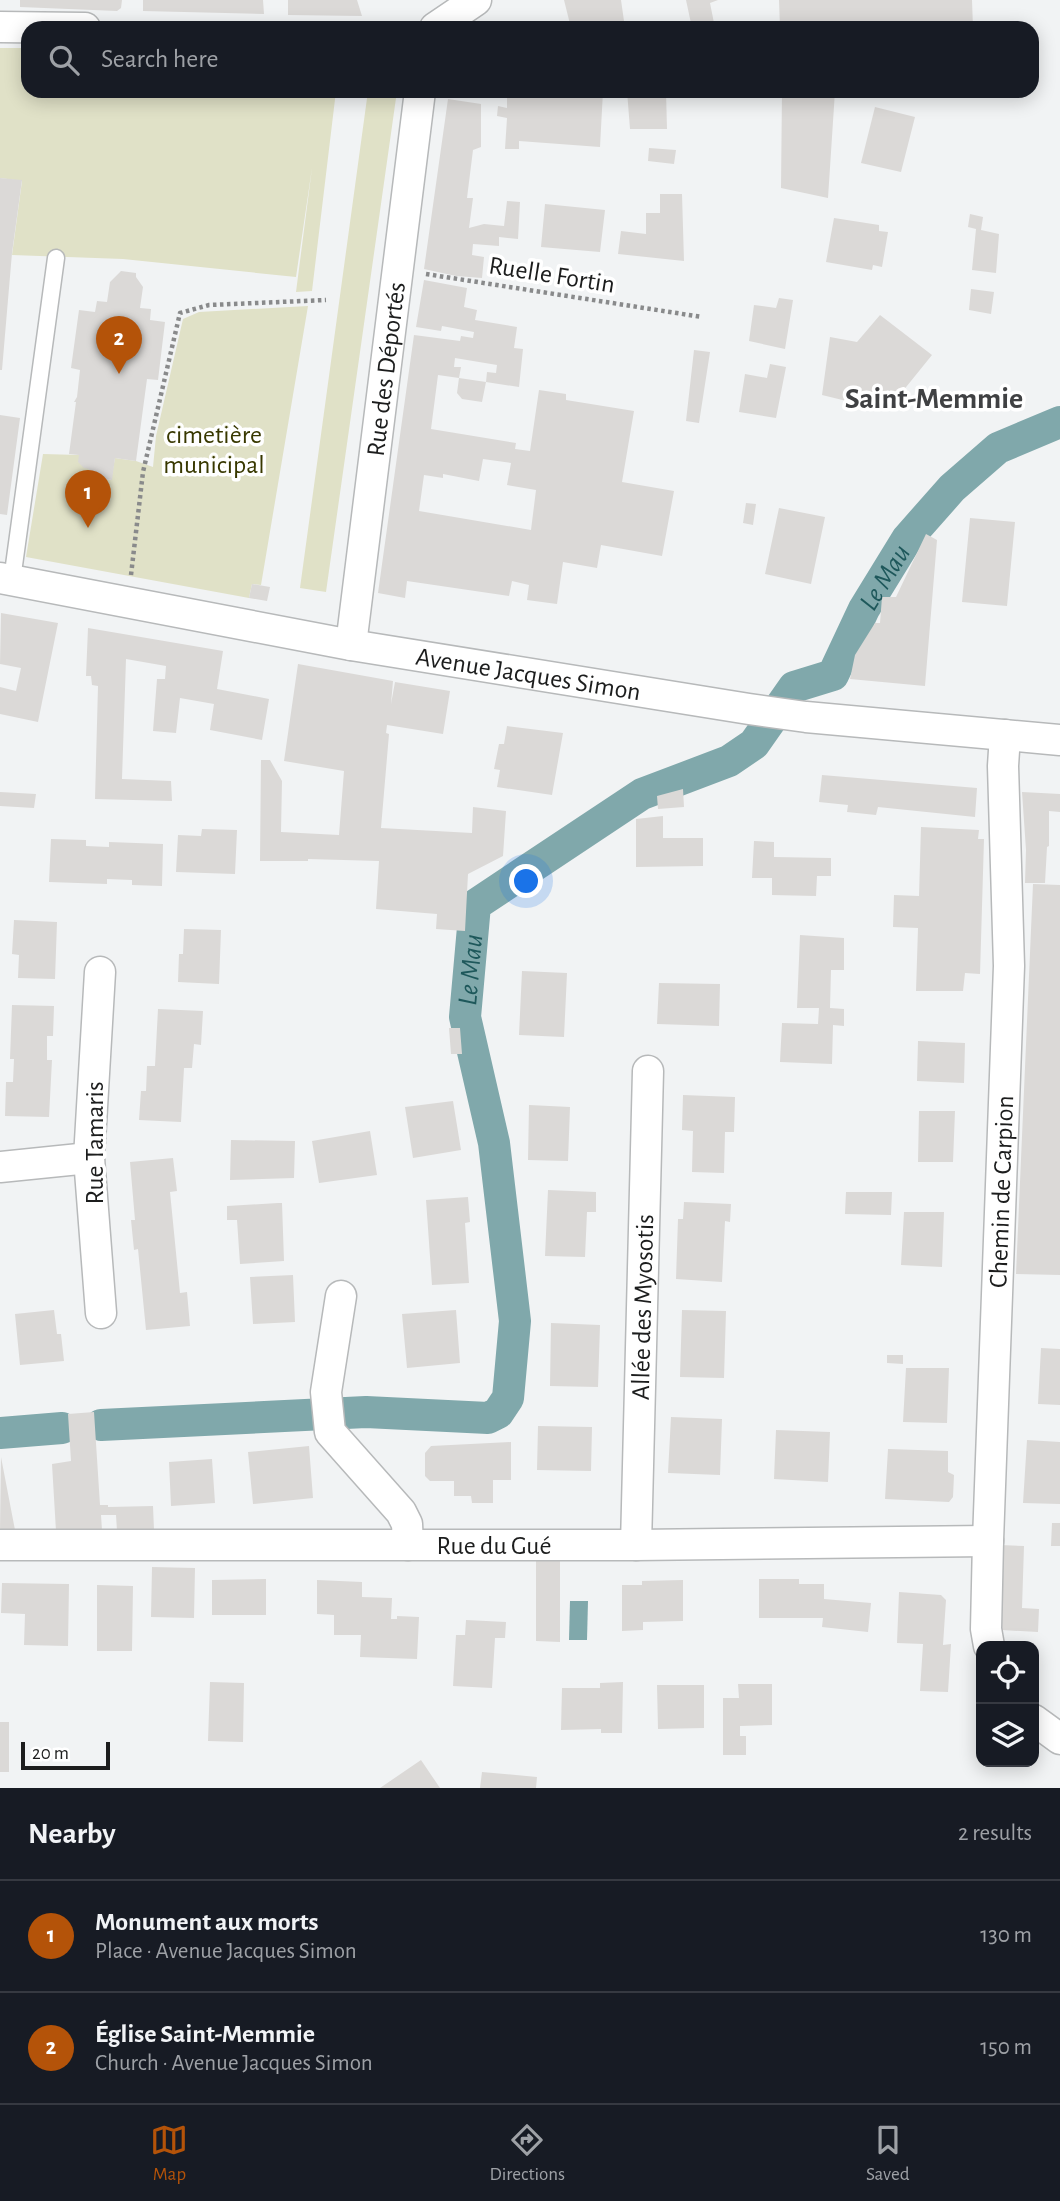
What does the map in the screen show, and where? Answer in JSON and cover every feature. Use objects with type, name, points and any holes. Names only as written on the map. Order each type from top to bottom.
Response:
[{"type":"street","points":[[445,21],[476,0]]},
{"type":"street","points":[[0,27],[21,27]]},
{"type":"street","name":"Rue des Déportés","points":[[351,645],[419,98]]},
{"type":"street","name":"Avenue Jacques Simon","points":[[6,579],[351,645],[749,709],[806,717],[1060,740]]},
{"type":"street","name":"Chemin de Carpion","points":[[988,1641],[986,1629],[988,1541],[1009,967],[1003,766],[1005,736]]},
{"type":"street","name":"Rue Tamaris","points":[[100,972],[89,1158],[101,1313]]},
{"type":"street","name":"Allée des Myosotis","points":[[636,1545],[648,1071]]},
{"type":"street","points":[[0,1167],[89,1158]]},
{"type":"street","points":[[341,1296],[326,1392],[330,1432],[401,1512],[407,1524],[408,1545]]},
{"type":"street","name":"Rue du Gué","points":[[0,1545],[636,1545],[988,1541]]},
{"type":"street","points":[[1039,1724],[1060,1739]]},
{"type":"lane","points":[[6,579],[56,258]]},
{"type":"path","name":"Ruelle Fortin","points":[[397,270],[702,317]]},
{"type":"path","points":[[131,576],[143,472],[180,313],[209,305],[326,300]]},
{"type":"green space","points":[[0,48],[21,48],[21,98],[335,98],[312,291],[296,292],[312,168],[296,277],[123,259],[12,255],[22,181],[0,178]]},
{"type":"green space","points":[[367,98],[396,98],[326,592],[300,588]]},
{"type":"green space","name":"cimetière municipal","points":[[308,306],[261,585],[252,584],[249,598],[26,557],[43,454],[79,455],[89,469],[88,477],[111,480],[115,458],[153,467],[156,436],[183,319],[199,312]]},
{"type":"water","points":[[570,1601],[588,1601],[587,1640],[569,1640]]},
{"type":"building","points":[[20,0],[122,0],[121,8],[117,11],[20,7]]},
{"type":"building","points":[[143,0],[263,0],[264,14],[143,11]]},
{"type":"building","points":[[288,0],[357,0],[362,16],[288,15]]},
{"type":"building","points":[[564,0],[621,0],[624,21],[569,21]]},
{"type":"building","points":[[686,0],[718,0],[710,3],[714,21],[690,21]]},
{"type":"building","points":[[779,0],[972,0],[973,21],[780,21]]},
{"type":"building","points":[[507,98],[603,98],[600,147],[519,141],[519,149],[505,149],[507,118],[497,116],[498,106],[507,108]]},
{"type":"building","points":[[628,98],[666,98],[667,129],[630,129]]},
{"type":"building","points":[[782,98],[835,98],[828,198],[781,188]]},
{"type":"building","points":[[448,99],[481,104],[481,147],[473,150],[467,198],[473,198],[469,228],[484,224],[504,226],[507,201],[520,202],[518,239],[499,237],[499,246],[473,244],[472,255],[484,257],[482,278],[424,269]]},
{"type":"building","points":[[875,107],[915,117],[901,172],[861,163]]},
{"type":"building","points":[[649,148],[676,150],[674,164],[648,161]]},
{"type":"building","points":[[0,178],[22,180],[12,253],[2,370],[0,370]]},
{"type":"building","points":[[660,194],[682,194],[684,261],[618,254],[621,231],[646,234],[646,213],[660,213]]},
{"type":"building","points":[[545,204],[605,210],[600,252],[541,247]]},
{"type":"building","points":[[970,214],[983,217],[981,230],[999,234],[996,273],[972,270],[976,229],[968,227]]},
{"type":"building","points":[[834,218],[879,225],[879,231],[888,232],[882,267],[873,265],[872,270],[826,262]]},
{"type":"building","points":[[121,271],[136,273],[143,287],[140,308],[151,309],[150,320],[165,322],[158,380],[147,379],[136,461],[115,458],[112,480],[88,477],[89,469],[78,462],[79,455],[69,454],[80,370],[71,368],[79,310],[95,312],[97,301],[107,302],[110,282]]},
{"type":"building","points":[[424,280],[467,288],[464,307],[477,310],[475,320],[517,327],[514,348],[523,349],[519,387],[486,382],[487,372],[496,373],[497,365],[455,358],[454,367],[461,367],[459,378],[438,375],[431,429],[516,443],[515,449],[530,451],[539,390],[566,394],[566,400],[634,411],[622,482],[674,491],[662,556],[601,545],[597,568],[563,562],[557,604],[527,600],[529,585],[512,581],[509,596],[407,581],[405,598],[378,593],[414,335],[460,341],[461,336],[473,338],[474,332],[442,326],[441,331],[416,327]],"holes":[[[483,459],[511,463],[507,485],[536,490],[531,530],[419,511],[424,475],[443,478],[443,474],[479,481]]]},
{"type":"building","points":[[971,289],[994,292],[991,314],[969,310]]},
{"type":"building","points":[[779,298],[793,300],[785,349],[749,341],[754,305],[776,308]]},
{"type":"building","points":[[880,315],[932,355],[894,402],[863,405],[822,395],[830,337],[857,342]]},
{"type":"building","points":[[694,350],[710,352],[699,423],[686,421]]},
{"type":"building","points":[[770,364],[786,367],[776,418],[739,412],[745,374],[767,378]]},
{"type":"building","points":[[459,378],[486,382],[482,402],[462,399],[457,393]]},
{"type":"building","points":[[0,415],[20,418],[7,515],[0,514]]},
{"type":"building","points":[[746,503],[756,504],[753,525],[743,523]]},
{"type":"building","points":[[779,508],[825,517],[811,584],[765,574]]},
{"type":"building","points":[[970,518],[1015,522],[1007,606],[962,602]]},
{"type":"building","points":[[926,534],[937,540],[925,686],[850,679],[855,655],[875,623],[880,623],[882,597],[896,597]]},
{"type":"building","points":[[252,584],[270,587],[267,601],[249,598]]},
{"type":"building","points":[[1,613],[58,623],[38,722],[0,714],[0,687],[16,691],[21,668],[0,664]]},
{"type":"building","points":[[88,628],[223,651],[217,689],[269,699],[262,740],[210,730],[214,704],[180,698],[176,733],[153,731],[157,679],[165,679],[166,666],[126,659],[122,779],[171,781],[172,801],[95,799],[98,686],[92,685],[91,676],[86,676]]},
{"type":"building","points":[[298,664],[393,681],[391,704],[395,682],[450,691],[443,734],[387,725],[386,733],[389,734],[381,828],[472,833],[473,807],[506,811],[503,856],[468,874],[465,931],[436,929],[437,914],[376,909],[379,861],[260,861],[261,760],[270,760],[282,781],[281,832],[339,835],[344,771],[284,761]]},
{"type":"building","points":[[507,726],[563,733],[552,795],[497,787],[500,770],[494,769],[499,744],[504,744]]},
{"type":"building","points":[[822,775],[977,788],[975,817],[878,807],[876,815],[847,812],[848,805],[819,802]]},
{"type":"building","points":[[683,789],[684,807],[658,809],[657,796]]},
{"type":"building","points":[[0,792],[36,794],[34,808],[0,806]]},
{"type":"building","points":[[1022,792],[1060,794],[1060,812],[1049,811],[1045,883],[1025,883]]},
{"type":"building","points":[[663,816],[663,838],[703,838],[703,866],[636,867],[636,819]]},
{"type":"building","points":[[921,827],[979,830],[978,839],[984,839],[980,974],[965,973],[963,991],[916,991],[918,928],[893,927],[894,895],[919,896]]},
{"type":"building","points":[[202,829],[237,830],[235,874],[176,872],[178,835],[201,836]]},
{"type":"building","points":[[51,839],[86,840],[86,846],[109,847],[109,842],[163,844],[162,886],[132,885],[132,880],[107,879],[107,884],[49,882]]},
{"type":"building","points":[[754,841],[774,842],[774,857],[831,858],[831,876],[817,876],[816,896],[772,895],[772,878],[752,878]]},
{"type":"building","points":[[1033,884],[1060,885],[1060,1275],[1016,1274]]},
{"type":"building","points":[[14,920],[57,922],[55,979],[18,978],[19,955],[12,954]]},
{"type":"building","points":[[184,929],[221,930],[219,984],[178,982],[179,954],[183,954]]},
{"type":"building","points":[[800,935],[844,938],[844,970],[831,970],[830,1008],[844,1009],[844,1026],[833,1025],[832,1064],[780,1062],[782,1023],[818,1024],[819,1008],[797,1008]]},
{"type":"building","points":[[522,971],[567,973],[564,1037],[519,1035]]},
{"type":"building","points":[[659,983],[720,984],[719,1026],[657,1024]]},
{"type":"building","points":[[12,1005],[54,1006],[53,1036],[47,1036],[47,1060],[52,1060],[49,1117],[5,1116],[6,1082],[13,1082],[14,1059],[10,1059]]},
{"type":"building","points":[[158,1009],[203,1011],[201,1045],[194,1044],[192,1068],[184,1068],[181,1122],[139,1120],[141,1091],[146,1091],[147,1066],[155,1066]]},
{"type":"building","points":[[449,1028],[460,1028],[462,1054],[451,1054]]},
{"type":"building","points":[[918,1041],[965,1043],[964,1083],[917,1081]]},
{"type":"building","points":[[683,1095],[735,1097],[734,1132],[725,1132],[724,1173],[692,1172],[693,1131],[682,1130]]},
{"type":"building","points":[[453,1101],[461,1150],[413,1158],[405,1107]]},
{"type":"building","points":[[529,1105],[570,1107],[568,1161],[528,1160]]},
{"type":"building","points":[[919,1111],[955,1111],[953,1162],[918,1162]]},
{"type":"building","points":[[370,1131],[377,1175],[319,1183],[312,1141]]},
{"type":"building","points":[[231,1140],[295,1141],[294,1178],[230,1180]]},
{"type":"building","points":[[173,1158],[177,1191],[170,1192],[180,1293],[187,1292],[190,1326],[146,1330],[138,1249],[134,1250],[131,1220],[135,1220],[130,1162]]},
{"type":"building","points":[[548,1190],[596,1192],[596,1212],[587,1212],[585,1257],[545,1256]]},
{"type":"building","points":[[846,1192],[892,1192],[891,1215],[845,1214]]},
{"type":"building","points":[[468,1197],[470,1222],[465,1223],[469,1283],[432,1285],[426,1200]]},
{"type":"building","points":[[684,1202],[731,1204],[730,1222],[725,1221],[722,1282],[676,1279],[678,1219],[683,1219]]},
{"type":"building","points":[[282,1203],[284,1261],[240,1264],[237,1220],[227,1220],[227,1206]]},
{"type":"building","points":[[904,1212],[944,1212],[942,1267],[901,1265]]},
{"type":"building","points":[[293,1275],[295,1322],[253,1324],[250,1277]]},
{"type":"building","points":[[54,1310],[57,1334],[61,1334],[64,1361],[20,1365],[15,1314]]},
{"type":"building","points":[[456,1310],[460,1363],[407,1368],[402,1314]]},
{"type":"building","points":[[682,1310],[726,1311],[724,1378],[680,1377]]},
{"type":"building","points":[[551,1323],[600,1325],[598,1387],[550,1386]]},
{"type":"building","points":[[1041,1348],[1060,1349],[1060,1405],[1038,1404]]},
{"type":"building","points":[[887,1355],[903,1355],[903,1364],[887,1363]]},
{"type":"building","points":[[906,1368],[949,1368],[947,1423],[903,1422]]},
{"type":"building","points":[[94,1412],[100,1505],[153,1506],[154,1530],[117,1531],[116,1515],[101,1515],[102,1530],[56,1531],[52,1464],[71,1461],[68,1414]]},
{"type":"building","points":[[671,1417],[722,1419],[720,1475],[668,1473]]},
{"type":"building","points":[[538,1426],[592,1427],[591,1471],[537,1470]]},
{"type":"building","points":[[776,1430],[830,1432],[828,1482],[774,1479]]},
{"type":"building","points":[[1027,1440],[1060,1442],[1060,1504],[1023,1503]]},
{"type":"building","points":[[511,1442],[511,1480],[493,1480],[493,1503],[472,1503],[471,1496],[454,1496],[454,1481],[430,1481],[425,1476],[425,1453],[431,1446]]},
{"type":"building","points":[[309,1446],[313,1498],[253,1504],[248,1452]]},
{"type":"building","points":[[888,1449],[948,1451],[948,1472],[954,1475],[953,1497],[949,1502],[885,1499]]},
{"type":"building","points":[[1,1457],[15,1530],[0,1531]]},
{"type":"building","points":[[212,1459],[215,1503],[171,1506],[169,1462]]},
{"type":"building","points":[[1052,1523],[1060,1523],[1060,1546],[1051,1546]]},
{"type":"building","points":[[1000,1545],[1024,1546],[1022,1608],[1039,1609],[1038,1632],[1001,1630]]},
{"type":"building","points":[[536,1558],[560,1558],[560,1642],[536,1641]]},
{"type":"building","points":[[152,1567],[195,1568],[194,1618],[151,1617]]},
{"type":"building","points":[[266,1579],[266,1615],[212,1615],[212,1580]]},
{"type":"building","points":[[759,1579],[799,1579],[799,1584],[824,1584],[824,1599],[871,1603],[868,1632],[822,1627],[823,1618],[759,1618]]},
{"type":"building","points":[[317,1580],[362,1582],[362,1597],[392,1598],[391,1619],[397,1619],[397,1616],[419,1617],[417,1659],[360,1657],[361,1635],[334,1635],[334,1615],[317,1614]]},
{"type":"building","points":[[683,1580],[683,1621],[643,1622],[643,1630],[622,1631],[622,1585],[642,1585],[642,1581]]},
{"type":"building","points":[[2,1583],[69,1584],[68,1646],[24,1645],[25,1614],[1,1613]]},
{"type":"building","points":[[97,1585],[133,1586],[132,1651],[97,1651]]},
{"type":"building","points":[[899,1592],[941,1595],[946,1600],[943,1645],[951,1644],[948,1692],[920,1691],[923,1644],[897,1643]]},
{"type":"building","points":[[466,1620],[506,1622],[505,1638],[495,1638],[492,1688],[453,1686],[456,1635],[465,1635]]},
{"type":"building","points":[[210,1682],[244,1683],[243,1742],[208,1741]]},
{"type":"building","points":[[623,1682],[622,1733],[601,1733],[601,1729],[561,1730],[562,1688],[600,1688],[600,1683]]},
{"type":"building","points":[[738,1684],[772,1684],[772,1725],[740,1726],[740,1736],[746,1736],[746,1755],[723,1755],[723,1698],[739,1698]]},
{"type":"building","points":[[657,1685],[704,1685],[704,1728],[658,1729]]},
{"type":"building","points":[[0,1722],[9,1722],[9,1772],[0,1772]]},
{"type":"building","points":[[421,1760],[440,1788],[380,1788]]},
{"type":"building","points":[[482,1772],[537,1777],[536,1788],[480,1788]]},
{"type":"waterway","name":"Le Mau","points":[[101,1425],[366,1412],[488,1418],[498,1413],[508,1398],[515,1321],[494,1143],[465,1017],[475,905],[642,794],[729,761],[754,744],[794,687],[833,675],[864,609],[907,539],[952,488],[998,448],[1060,422]]},
{"type":"waterway","name":"Le Mau","points":[[0,1433],[62,1428]]},
{"type":"place","name":"Église Saint-Memmie","points":[[119,374]]},
{"type":"place","name":"Monument aux morts","points":[[88,528]]},
{"type":"district","name":"Saint-Memmie","points":[[934,398]]}]
